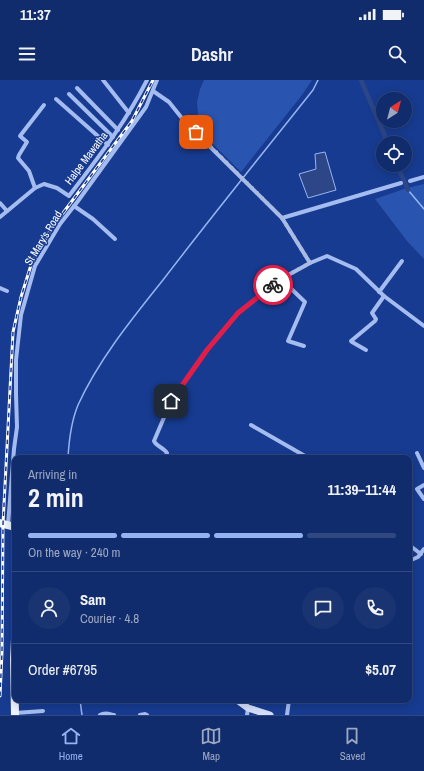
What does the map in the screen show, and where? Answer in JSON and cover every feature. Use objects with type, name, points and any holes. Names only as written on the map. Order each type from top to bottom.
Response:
[{"type":"main road","points":[[15,703],[15,714]]},
{"type":"street","points":[[103,80],[128,113]]},
{"type":"street","name":"Halpe Mawatha","points":[[35,188],[44,184],[57,188],[69,196],[114,137],[147,80]]},
{"type":"street","name":"St Mary's Road","points":[[13,455],[17,427],[16,360],[20,315],[35,266],[60,224],[78,202],[146,107],[157,80]]},
{"type":"street","points":[[77,88],[118,130]]},
{"type":"street","points":[[153,91],[169,102],[185,122],[282,218],[310,263]]},
{"type":"street","points":[[70,94],[114,137]]},
{"type":"street","points":[[56,99],[108,145]]},
{"type":"street","points":[[0,216],[35,188],[29,172],[18,158],[18,155],[27,142],[20,136],[44,105]]},
{"type":"street","points":[[410,181],[424,177]]},
{"type":"street","points":[[282,218],[401,183]]},
{"type":"street","points":[[69,196],[78,202]]},
{"type":"street","points":[[0,203],[7,211]]},
{"type":"street","points":[[74,206],[93,219],[115,239]]},
{"type":"street","points":[[166,455],[167,453],[154,441],[171,401],[207,350],[238,313],[281,279],[310,263],[327,256],[356,269],[379,292],[424,326]]},
{"type":"street","points":[[379,292],[402,261]]},
{"type":"street","points":[[281,279],[305,302],[288,341],[304,346]]},
{"type":"street","points":[[0,288],[7,291]]},
{"type":"street","points":[[366,350],[351,341],[375,321],[376,319],[372,313],[384,296]]},
{"type":"street","points":[[251,425],[303,455]]},
{"type":"street","points":[[417,453],[424,468]]},
{"type":"street","name":"St Mary's Road","points":[[8,525],[12,474]]},
{"type":"street","points":[[424,485],[417,489],[424,499]]},
{"type":"street","points":[[412,547],[421,554]]},
{"type":"street","points":[[412,560],[418,558],[424,550]]},
{"type":"street","points":[[240,703],[247,712],[270,715]]},
{"type":"street","points":[[287,715],[289,703]]},
{"type":"street","points":[[15,714],[43,711]]},
{"type":"street","points":[[100,715],[103,713],[114,715]]},
{"type":"street","points":[[140,715],[147,715]]},
{"type":"shaded area","points":[[204,80],[312,80],[302,95],[241,172],[193,124],[198,114],[197,102]]},
{"type":"shaded area","points":[[325,152],[336,190],[308,198],[299,174],[316,169],[315,154]]},
{"type":"shaded area","points":[[424,184],[424,259],[407,241],[375,199]]},
{"type":"waterway","points":[[68,455],[71,431],[78,405],[86,388],[106,356],[219,208],[313,90],[318,80]]},
{"type":"waterway","points":[[361,80],[385,136]]},
{"type":"waterway","points":[[400,172],[408,190]]},
{"type":"waterway","points":[[408,190],[424,209]]},
{"type":"waterway","points":[[80,703],[82,715]]},
{"type":"railway","points":[[0,696],[2,652],[3,524],[13,332],[21,297],[31,265],[51,229],[132,121],[153,80]]},
{"type":"way so far","points":[[196,132],[282,218],[310,263],[273,285]]},
{"type":"route","points":[[171,401],[207,350],[238,313],[273,285]]}]
